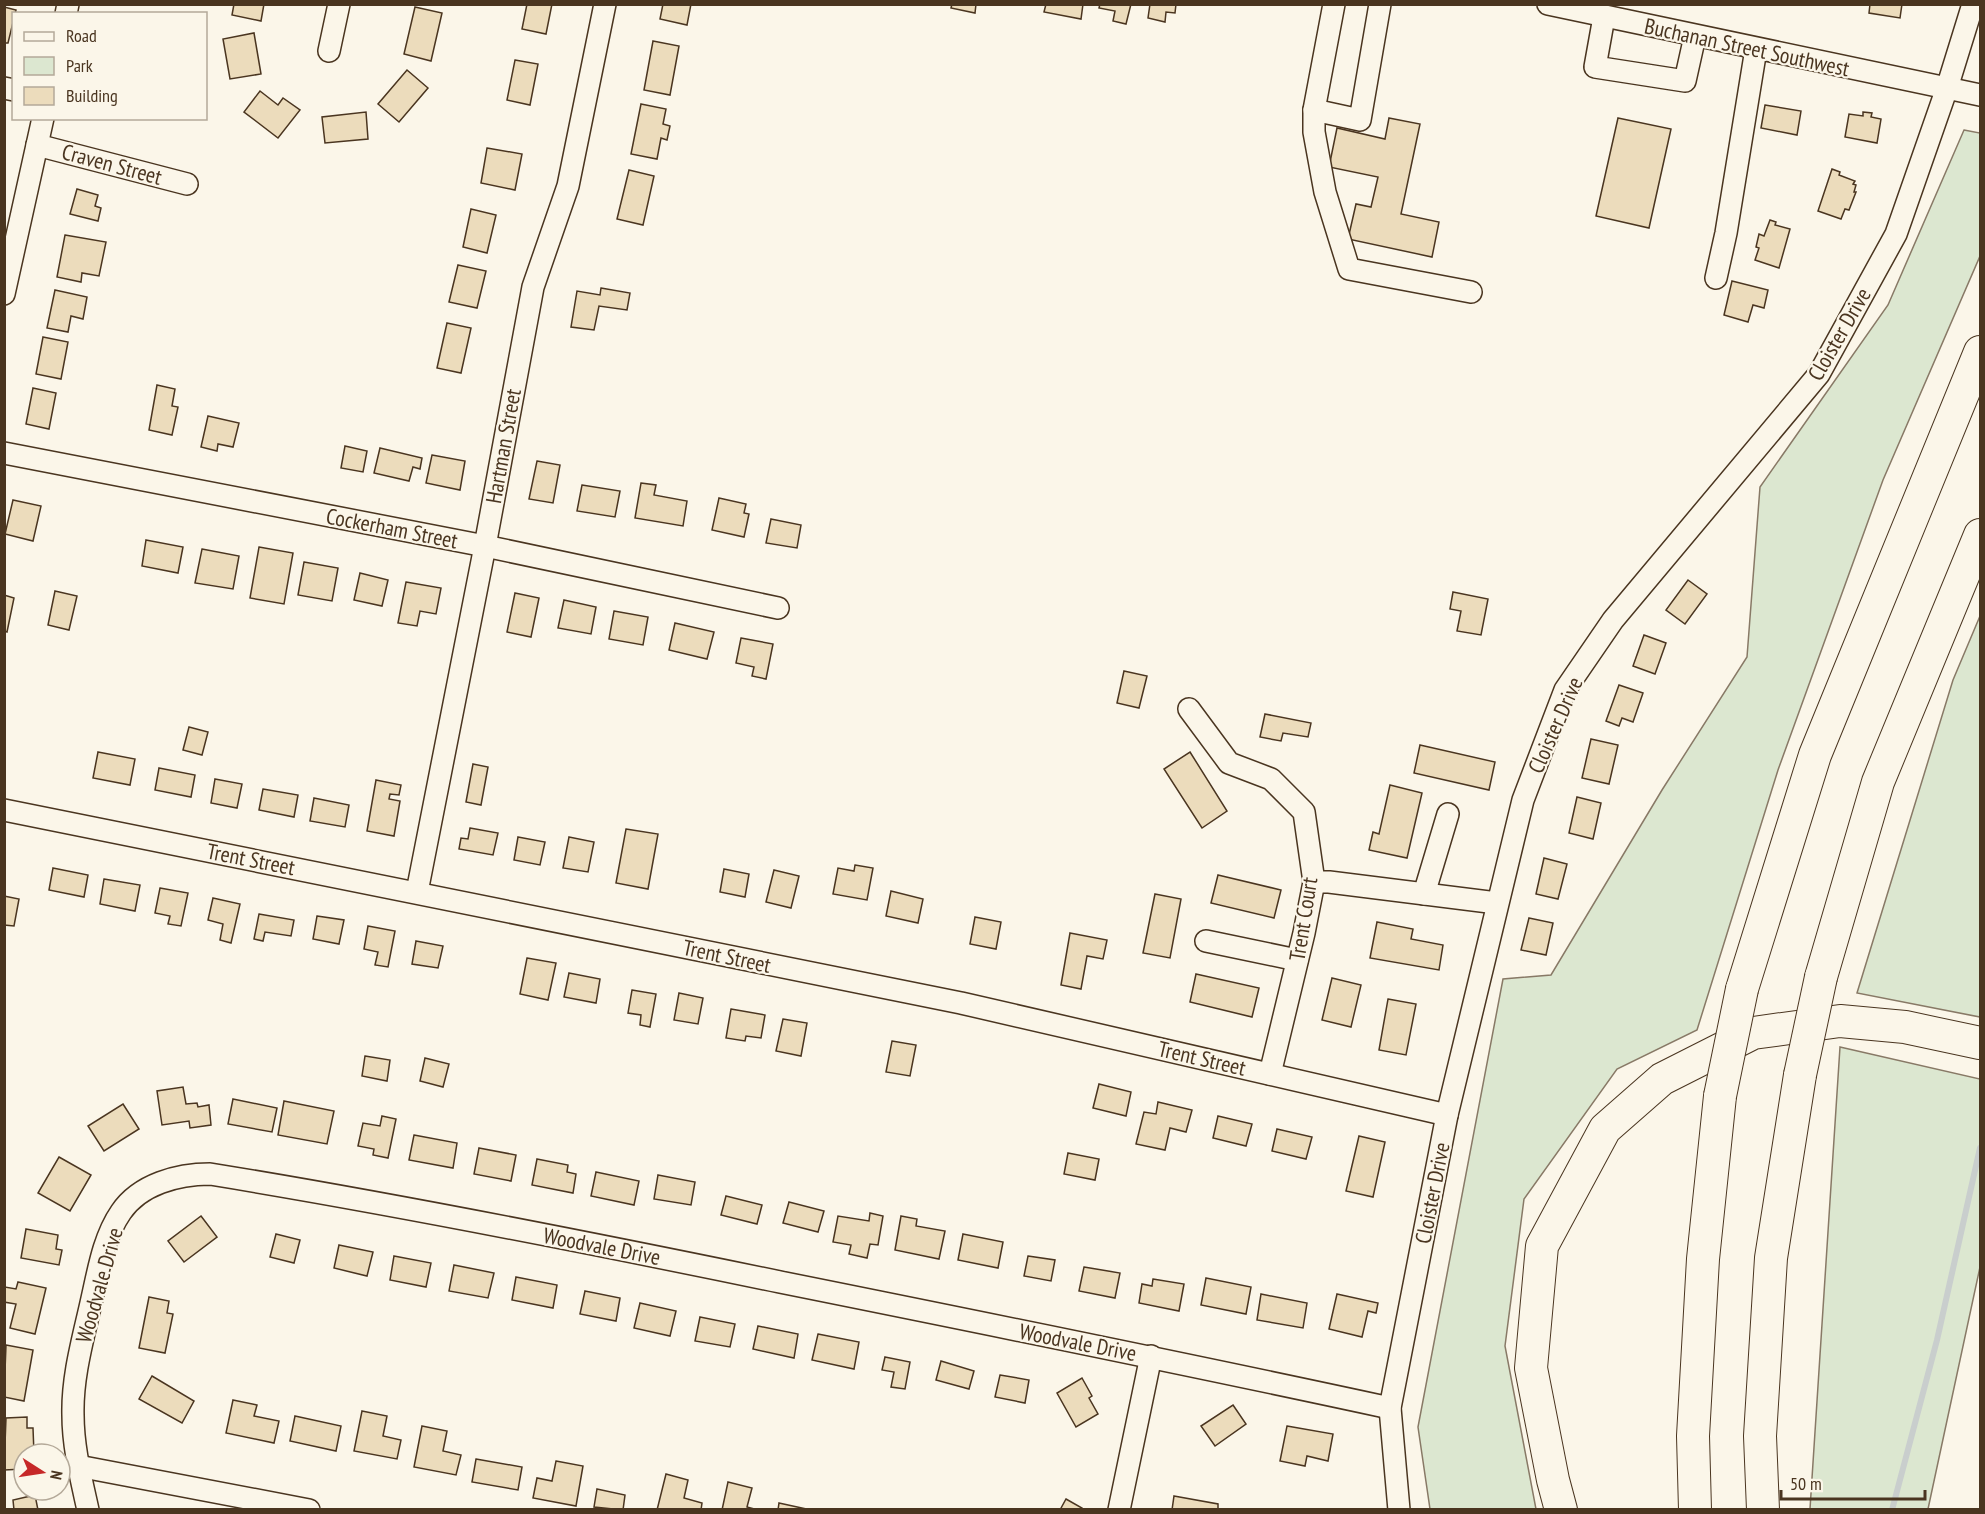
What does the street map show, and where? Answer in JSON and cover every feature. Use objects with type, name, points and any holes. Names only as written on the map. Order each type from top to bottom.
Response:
[{"type":"highway","points":[[1695,1509],[1693,1436],[1702,1259],[1720,1096],[1742,990],[1815,755],[1980,352]]},
{"type":"highway","points":[[1763,1509],[1760,1436],[1771,1258],[1800,1075],[1821,977],[1878,782],[1980,535]]},
{"type":"highway","points":[[1562,1509],[1553,1480],[1531,1368],[1542,1246],[1605,1129],[1662,1079],[1753,1033],[1840,1021],[1905,1027],[1980,1043]]},
{"type":"street","points":[[329,51],[339,4]]},
{"type":"street","name":"Hartman Street","points":[[417,892],[533,287],[568,186],[605,4]]},
{"type":"street","points":[[1334,4],[1314,110],[1314,132],[1325,192],[1349,269],[1471,292]]},
{"type":"street","points":[[1314,110],[1360,120],[1380,4]]},
{"type":"street","name":"Buchanan Street Southwest","points":[[1548,4],[1604,17],[1627,13],[1695,36],[1980,95]]},
{"type":"street","name":"Cloister Drive","points":[[1399,1509],[1390,1408],[1447,1115],[1523,800],[1565,690],[1613,621],[1819,374],[1896,234],[1947,88],[1973,4]]},
{"type":"street","points":[[1604,17],[1595,67],[1685,81],[1695,36]]},
{"type":"street","points":[[1716,278],[1726,233],[1756,49]]},
{"type":"street","points":[[4,294],[43,120]]},
{"type":"street","name":"Craven Street","points":[[37,145],[187,184]]},
{"type":"street","name":"Cockerham Street","points":[[4,453],[485,546],[778,608]]},
{"type":"street","name":"Trent Court","points":[[1189,709],[1228,763],[1271,780],[1304,812],[1321,882],[1297,960],[1270,1074]]},
{"type":"street","name":"Trent Street","points":[[4,810],[961,1003],[1447,1115]]},
{"type":"street","points":[[1424,894],[1448,814]]},
{"type":"street","points":[[1321,882],[1497,903]]},
{"type":"street","points":[[1206,941],[1297,960]]},
{"type":"street","name":"Woodvale Drive","points":[[88,1509],[78,1466],[73,1400],[79,1356],[109,1233],[121,1211],[133,1199],[156,1185],[192,1174],[210,1174],[339,1195],[526,1230],[1151,1356],[1390,1408]]},
{"type":"street","points":[[1119,1509],[1151,1356]]},
{"type":"street","points":[[78,1466],[309,1509]]},
{"type":"green space","points":[[1964,130],[1980,133],[1980,256],[1883,480],[1778,770],[1697,1030],[1617,1069],[1524,1199],[1505,1346],[1536,1509],[1430,1509],[1418,1427],[1503,979],[1551,975],[1662,790],[1747,657],[1760,487],[1888,305]]},
{"type":"green space","points":[[1980,616],[1980,1017],[1857,993],[1953,680]]},
{"type":"green space","points":[[1840,1047],[1980,1079],[1980,1267],[1928,1509],[1810,1509]]},
{"type":"building","points":[[234,4],[264,4],[261,21],[232,15]]},
{"type":"building","points":[[527,4],[552,4],[546,34],[522,29]]},
{"type":"building","points":[[663,4],[691,4],[687,25],[660,19]]},
{"type":"building","points":[[952,4],[976,4],[975,13],[951,8]]},
{"type":"building","points":[[1046,4],[1083,4],[1081,19],[1044,12]]},
{"type":"building","points":[[1100,4],[1131,4],[1126,24],[1113,21],[1115,11],[1099,8]]},
{"type":"building","points":[[1150,4],[1176,4],[1175,13],[1166,12],[1165,22],[1148,18]]},
{"type":"building","points":[[1870,4],[1902,4],[1900,18],[1869,13]]},
{"type":"building","points":[[4,7],[16,10],[12,12],[12,26],[8,43],[4,43]]},
{"type":"building","points":[[415,7],[442,13],[431,61],[404,54]]},
{"type":"building","points":[[254,33],[261,74],[230,79],[223,39]]},
{"type":"building","points":[[653,41],[679,46],[670,95],[644,90]]},
{"type":"building","points":[[515,60],[538,64],[530,105],[507,100]]},
{"type":"building","points":[[407,70],[428,88],[399,122],[378,104]]},
{"type":"building","points":[[260,91],[278,105],[283,98],[300,110],[278,138],[244,112]]},
{"type":"building","points":[[641,104],[666,109],[663,124],[670,126],[667,140],[661,138],[657,159],[631,154]]},
{"type":"building","points":[[1765,105],[1801,111],[1797,135],[1761,128]]},
{"type":"building","points":[[366,112],[368,139],[325,143],[322,117]]},
{"type":"building","points":[[1863,112],[1872,113],[1871,117],[1881,119],[1877,143],[1845,137],[1849,114],[1863,116]]},
{"type":"building","points":[[1389,118],[1420,124],[1401,214],[1439,222],[1432,257],[1348,239],[1356,204],[1371,207],[1378,177],[1329,167],[1337,128],[1385,139]]},
{"type":"building","points":[[1618,118],[1671,129],[1649,228],[1596,216]]},
{"type":"building","points":[[487,148],[522,154],[515,190],[481,183]]},
{"type":"building","points":[[1832,169],[1840,172],[1839,175],[1855,181],[1853,184],[1856,185],[1854,192],[1856,192],[1849,210],[1845,209],[1841,219],[1818,211]]},
{"type":"building","points":[[629,170],[654,176],[643,225],[617,219]]},
{"type":"building","points":[[77,189],[98,195],[95,206],[101,208],[98,221],[70,214]]},
{"type":"building","points":[[471,209],[496,215],[487,253],[463,247]]},
{"type":"building","points":[[1770,220],[1776,222],[1775,225],[1790,229],[1779,268],[1755,260],[1759,248],[1756,247],[1759,234],[1764,236]]},
{"type":"building","points":[[65,235],[106,242],[99,276],[82,273],[81,282],[57,277]]},
{"type":"building","points":[[458,265],[486,271],[477,308],[449,302]]},
{"type":"building","points":[[1732,281],[1768,290],[1764,308],[1753,305],[1748,322],[1724,315]]},
{"type":"building","points":[[601,288],[630,293],[627,310],[599,306],[594,330],[571,327],[577,291],[600,295]]},
{"type":"building","points":[[55,290],[87,297],[83,319],[71,316],[68,332],[47,328]]},
{"type":"building","points":[[447,323],[471,328],[461,373],[437,368]]},
{"type":"building","points":[[43,337],[68,342],[61,379],[36,374]]},
{"type":"building","points":[[157,385],[175,389],[172,406],[178,407],[172,435],[149,430]]},
{"type":"building","points":[[33,388],[56,393],[49,429],[26,424]]},
{"type":"building","points":[[208,416],[239,423],[233,447],[218,444],[217,451],[201,447]]},
{"type":"building","points":[[345,446],[367,451],[363,472],[341,468]]},
{"type":"building","points":[[380,448],[422,458],[420,469],[413,467],[409,481],[374,473]]},
{"type":"building","points":[[432,455],[465,461],[460,490],[426,483]]},
{"type":"building","points":[[537,461],[560,465],[553,503],[529,499]]},
{"type":"building","points":[[641,483],[656,485],[654,495],[687,501],[683,526],[635,518]]},
{"type":"building","points":[[582,485],[620,491],[615,517],[577,511]]},
{"type":"building","points":[[719,498],[746,504],[744,513],[749,514],[744,537],[712,530]]},
{"type":"building","points":[[13,500],[41,506],[33,541],[5,534]]},
{"type":"building","points":[[771,519],[801,525],[797,548],[766,543]]},
{"type":"building","points":[[146,540],[183,547],[178,573],[142,566]]},
{"type":"building","points":[[259,547],[293,553],[284,604],[250,598]]},
{"type":"building","points":[[202,549],[239,556],[233,589],[195,583]]},
{"type":"building","points":[[304,562],[338,568],[332,601],[298,595]]},
{"type":"building","points":[[360,573],[388,580],[382,606],[354,600]]},
{"type":"building","points":[[1688,580],[1707,594],[1685,624],[1666,610]]},
{"type":"building","points":[[406,582],[441,588],[436,614],[420,611],[417,626],[398,623]]},
{"type":"building","points":[[55,591],[77,596],[69,630],[48,625]]},
{"type":"building","points":[[1453,592],[1488,599],[1481,635],[1457,631],[1461,611],[1450,609]]},
{"type":"building","points":[[515,593],[539,598],[531,637],[507,632]]},
{"type":"building","points":[[4,595],[14,598],[7,632],[4,631]]},
{"type":"building","points":[[564,600],[596,607],[591,634],[558,628]]},
{"type":"building","points":[[614,611],[648,617],[643,645],[609,639]]},
{"type":"building","points":[[675,623],[714,632],[707,659],[669,650]]},
{"type":"building","points":[[1644,635],[1666,643],[1655,674],[1633,666]]},
{"type":"building","points":[[741,638],[773,644],[766,679],[752,676],[754,667],[736,663]]},
{"type":"building","points":[[1124,671],[1147,676],[1139,708],[1117,703]]},
{"type":"building","points":[[1619,685],[1643,693],[1633,722],[1622,718],[1619,726],[1606,721]]},
{"type":"building","points":[[1265,714],[1311,723],[1308,737],[1283,733],[1281,741],[1260,737]]},
{"type":"building","points":[[189,727],[208,732],[202,755],[183,750]]},
{"type":"building","points":[[1591,739],[1618,745],[1609,784],[1582,778]]},
{"type":"building","points":[[1420,745],[1495,762],[1489,790],[1414,773]]},
{"type":"building","points":[[98,752],[135,759],[130,785],[93,778]]},
{"type":"building","points":[[1190,752],[1227,811],[1202,828],[1164,769]]},
{"type":"building","points":[[473,764],[488,767],[481,805],[466,802]]},
{"type":"building","points":[[159,768],[195,775],[191,797],[155,790]]},
{"type":"building","points":[[215,779],[242,784],[237,808],[211,803]]},
{"type":"building","points":[[376,780],[401,785],[399,795],[390,794],[389,799],[400,801],[394,836],[367,831]]},
{"type":"building","points":[[1390,785],[1422,793],[1407,858],[1369,850],[1373,832],[1379,834]]},
{"type":"building","points":[[263,789],[298,795],[294,817],[259,810]]},
{"type":"building","points":[[1577,797],[1601,803],[1593,839],[1569,833]]},
{"type":"building","points":[[314,798],[349,805],[345,827],[310,821]]},
{"type":"building","points":[[470,828],[498,833],[493,855],[459,849],[461,838],[468,839]]},
{"type":"building","points":[[626,829],[658,834],[648,889],[616,883]]},
{"type":"building","points":[[518,837],[545,842],[540,865],[514,860]]},
{"type":"building","points":[[569,837],[594,842],[588,872],[563,868]]},
{"type":"building","points":[[1544,858],[1567,864],[1558,899],[1536,894]]},
{"type":"building","points":[[855,865],[873,868],[867,900],[833,894],[838,868],[854,871]]},
{"type":"building","points":[[53,868],[88,875],[84,897],[49,890]]},
{"type":"building","points":[[724,869],[749,874],[745,897],[720,892]]},
{"type":"building","points":[[774,870],[799,876],[791,908],[766,902]]},
{"type":"building","points":[[1218,875],[1281,890],[1274,918],[1211,903]]},
{"type":"building","points":[[104,879],[140,885],[135,911],[100,904]]},
{"type":"building","points":[[160,888],[188,893],[181,926],[168,924],[170,916],[155,913]]},
{"type":"building","points":[[891,891],[923,899],[918,923],[886,916]]},
{"type":"building","points":[[1155,894],[1181,899],[1170,958],[1143,953]]},
{"type":"building","points":[[4,896],[19,899],[14,926],[4,925]]},
{"type":"building","points":[[213,898],[240,904],[231,943],[220,940],[223,924],[208,920]]},
{"type":"building","points":[[259,914],[294,920],[291,936],[265,932],[263,941],[254,939]]},
{"type":"building","points":[[317,916],[344,920],[339,944],[313,939]]},
{"type":"building","points":[[975,917],[1001,922],[996,949],[970,944]]},
{"type":"building","points":[[1529,918],[1553,923],[1546,955],[1521,950]]},
{"type":"building","points":[[1377,922],[1413,929],[1411,939],[1443,945],[1439,970],[1370,958]]},
{"type":"building","points":[[368,926],[395,931],[388,967],[375,965],[378,952],[364,949]]},
{"type":"building","points":[[1070,933],[1107,940],[1103,959],[1087,956],[1081,989],[1061,985]]},
{"type":"building","points":[[416,941],[443,946],[438,968],[412,964]]},
{"type":"building","points":[[527,958],[556,963],[548,1000],[520,994]]},
{"type":"building","points":[[569,973],[600,979],[596,1003],[564,997]]},
{"type":"building","points":[[1196,974],[1259,988],[1252,1017],[1190,1002]]},
{"type":"building","points":[[1332,978],[1361,985],[1351,1027],[1322,1020]]},
{"type":"building","points":[[632,990],[656,994],[650,1027],[640,1025],[641,1015],[628,1013]]},
{"type":"building","points":[[679,993],[703,998],[698,1024],[674,1020]]},
{"type":"building","points":[[1388,999],[1416,1004],[1406,1055],[1379,1050]]},
{"type":"building","points":[[731,1009],[765,1015],[761,1038],[746,1036],[745,1041],[726,1038]]},
{"type":"building","points":[[783,1019],[807,1023],[801,1056],[776,1051]]},
{"type":"building","points":[[892,1041],[916,1045],[910,1076],[886,1072]]},
{"type":"building","points":[[365,1056],[390,1060],[387,1081],[362,1076]]},
{"type":"building","points":[[425,1058],[449,1064],[443,1087],[420,1081]]},
{"type":"building","points":[[1099,1084],[1131,1092],[1126,1116],[1093,1108]]},
{"type":"building","points":[[183,1087],[186,1104],[197,1103],[198,1107],[209,1105],[211,1125],[190,1128],[189,1121],[162,1125],[157,1091]]},
{"type":"building","points":[[233,1099],[277,1108],[272,1132],[228,1124]]},
{"type":"building","points":[[284,1101],[334,1111],[327,1144],[278,1135]]},
{"type":"building","points":[[1158,1102],[1192,1110],[1186,1132],[1170,1128],[1165,1150],[1136,1144],[1144,1112],[1156,1114]]},
{"type":"building","points":[[123,1104],[139,1129],[104,1151],[88,1126]]},
{"type":"building","points":[[382,1116],[396,1119],[388,1158],[373,1155],[374,1149],[358,1146],[363,1123],[380,1126]]},
{"type":"building","points":[[1218,1116],[1252,1124],[1246,1146],[1213,1138]]},
{"type":"building","points":[[1277,1129],[1312,1137],[1306,1159],[1272,1151]]},
{"type":"building","points":[[414,1135],[457,1143],[453,1168],[409,1160]]},
{"type":"building","points":[[1359,1136],[1385,1142],[1373,1197],[1346,1191]]},
{"type":"building","points":[[479,1148],[516,1155],[511,1181],[474,1174]]},
{"type":"building","points":[[1068,1153],[1099,1159],[1095,1180],[1064,1174]]},
{"type":"building","points":[[59,1157],[91,1175],[70,1211],[38,1193]]},
{"type":"building","points":[[537,1159],[568,1165],[567,1172],[576,1174],[573,1193],[532,1185]]},
{"type":"building","points":[[596,1172],[639,1181],[634,1205],[591,1196]]},
{"type":"building","points":[[658,1175],[695,1182],[691,1205],[654,1199]]},
{"type":"building","points":[[726,1196],[762,1205],[757,1224],[721,1215]]},
{"type":"building","points":[[789,1202],[824,1211],[818,1232],[783,1223]]},
{"type":"building","points":[[870,1213],[883,1216],[878,1245],[870,1244],[867,1258],[849,1254],[851,1245],[833,1242],[838,1216],[869,1221]]},
{"type":"building","points":[[201,1216],[217,1237],[184,1262],[168,1241]]},
{"type":"building","points":[[901,1216],[917,1219],[916,1226],[945,1231],[939,1259],[895,1250]]},
{"type":"building","points":[[26,1229],[58,1235],[56,1249],[62,1250],[59,1265],[21,1258]]},
{"type":"building","points":[[276,1234],[300,1240],[294,1263],[270,1257]]},
{"type":"building","points":[[963,1234],[1003,1242],[998,1268],[958,1260]]},
{"type":"building","points":[[339,1245],[373,1252],[367,1276],[334,1268]]},
{"type":"building","points":[[394,1256],[431,1263],[426,1287],[390,1280]]},
{"type":"building","points":[[1028,1256],[1055,1260],[1051,1281],[1024,1276]]},
{"type":"building","points":[[454,1265],[494,1273],[488,1298],[449,1291]]},
{"type":"building","points":[[1084,1267],[1120,1273],[1115,1298],[1079,1291]]},
{"type":"building","points":[[516,1277],[557,1285],[553,1308],[512,1300]]},
{"type":"building","points":[[1206,1278],[1251,1287],[1246,1314],[1201,1305]]},
{"type":"building","points":[[1153,1279],[1184,1284],[1179,1311],[1139,1303],[1142,1284],[1152,1286]]},
{"type":"building","points":[[18,1282],[46,1288],[35,1334],[10,1328],[16,1304],[4,1302],[4,1289],[5,1287],[16,1289]]},
{"type":"building","points":[[585,1291],[620,1298],[616,1321],[580,1314]]},
{"type":"building","points":[[1261,1294],[1307,1303],[1303,1328],[1257,1320]]},
{"type":"building","points":[[1337,1294],[1378,1303],[1376,1313],[1368,1311],[1362,1337],[1329,1329]]},
{"type":"building","points":[[149,1297],[169,1301],[167,1313],[173,1314],[165,1353],[139,1348]]},
{"type":"building","points":[[640,1303],[676,1311],[670,1336],[634,1328]]},
{"type":"building","points":[[700,1317],[735,1324],[730,1347],[695,1341]]},
{"type":"building","points":[[758,1326],[798,1334],[794,1358],[753,1349]]},
{"type":"building","points":[[818,1334],[859,1342],[854,1369],[812,1360]]},
{"type":"building","points":[[6,1345],[33,1350],[24,1401],[4,1397]]},
{"type":"building","points":[[885,1357],[910,1362],[905,1389],[891,1387],[894,1372],[882,1370]]},
{"type":"building","points":[[941,1361],[974,1371],[969,1389],[936,1380]]},
{"type":"building","points":[[1000,1375],[1029,1380],[1025,1403],[995,1397]]},
{"type":"building","points":[[152,1376],[194,1401],[182,1423],[139,1399]]},
{"type":"building","points":[[1082,1378],[1092,1396],[1089,1398],[1098,1414],[1076,1427],[1057,1393]]},
{"type":"building","points":[[233,1400],[257,1405],[254,1416],[279,1421],[274,1443],[226,1433]]},
{"type":"building","points":[[1233,1405],[1246,1424],[1215,1446],[1201,1426]]},
{"type":"building","points":[[362,1411],[387,1416],[383,1436],[401,1440],[397,1459],[354,1451]]},
{"type":"building","points":[[295,1416],[341,1426],[336,1451],[290,1441]]},
{"type":"building","points":[[27,1417],[27,1428],[33,1428],[34,1442],[12,1442],[12,1470],[4,1470],[6,1418]]},
{"type":"building","points":[[422,1426],[447,1431],[443,1451],[461,1455],[456,1475],[414,1467]]},
{"type":"building","points":[[1287,1426],[1333,1434],[1328,1461],[1307,1456],[1305,1466],[1280,1461]]},
{"type":"building","points":[[476,1459],[522,1467],[518,1490],[472,1482]]},
{"type":"building","points":[[556,1461],[583,1466],[576,1506],[533,1498],[537,1478],[552,1481]]},
{"type":"building","points":[[666,1474],[688,1480],[684,1498],[702,1503],[701,1510],[657,1510]]},
{"type":"building","points":[[728,1482],[752,1488],[747,1507],[758,1510],[722,1510]]},
{"type":"building","points":[[597,1489],[625,1495],[623,1510],[594,1507]]},
{"type":"building","points":[[1174,1496],[1218,1504],[1218,1510],[1172,1510]]},
{"type":"building","points":[[1066,1499],[1082,1508],[1081,1510],[1060,1510]]},
{"type":"building","points":[[13,1502],[36,1502],[38,1510],[14,1510]]},
{"type":"building","points":[[779,1503],[811,1510],[778,1510]]},
{"type":"waterway","points":[[1892,1510],[1937,1340],[1980,1148]]}]
